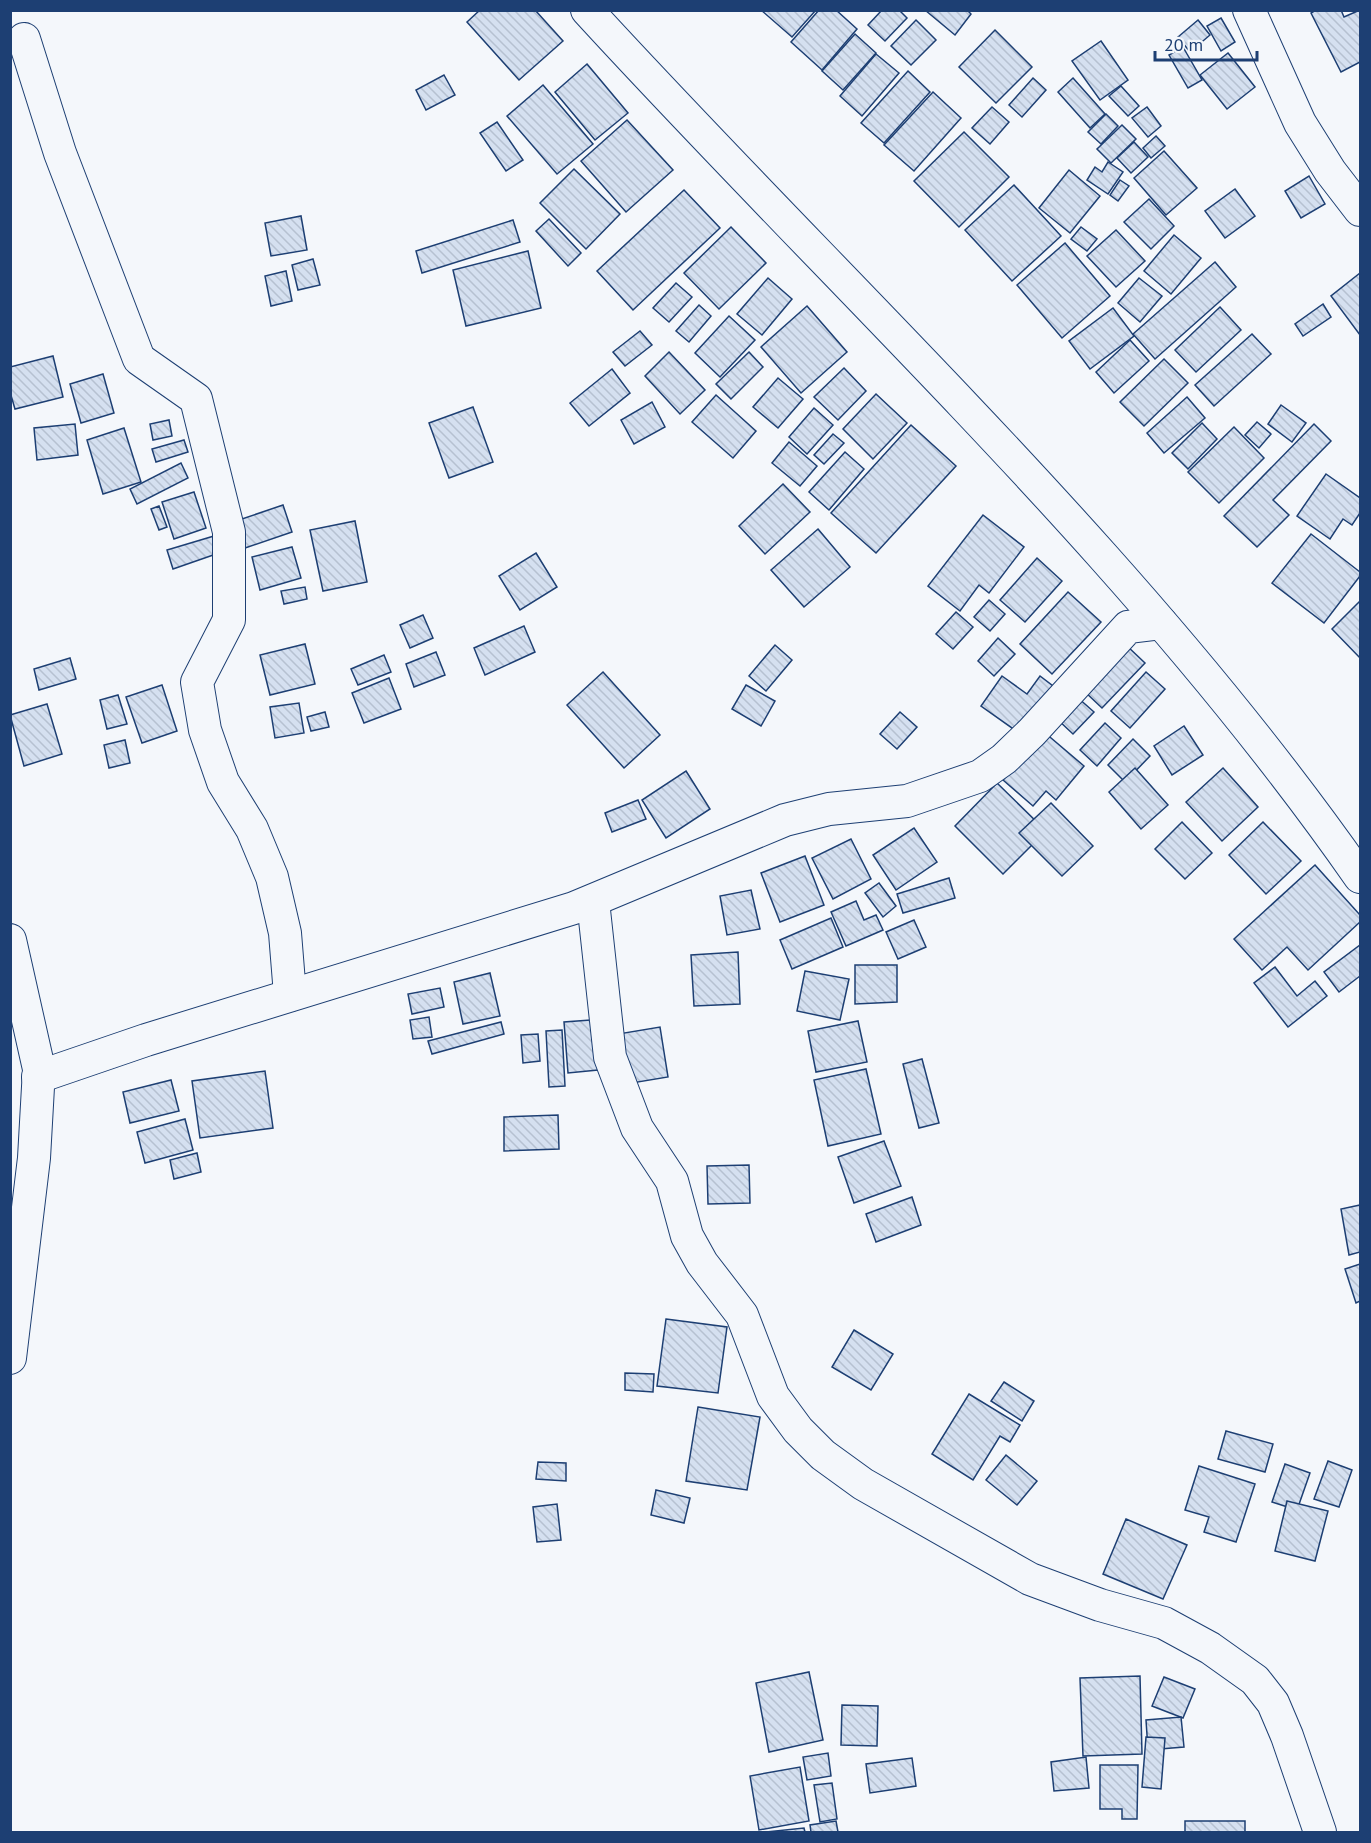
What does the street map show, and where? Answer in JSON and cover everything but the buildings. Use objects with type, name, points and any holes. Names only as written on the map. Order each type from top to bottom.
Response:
[{"type":"street","points":[[587,10],[968,409],[1161,623],[1296,787],[1360,877]]},
{"type":"street","points":[[1249,10],[1300,123],[1330,171],[1360,210]]},
{"type":"street","points":[[24,39],[60,153],[139,359],[196,399],[229,532],[229,620],[197,682],[198,692],[205,730],[223,782],[252,829],[272,877],[285,933],[290,995]]},
{"type":"street","points":[[38,1073],[593,901],[785,820],[829,809],[907,801],[980,776],[1004,759],[1032,732],[1128,627],[1161,623]]},
{"type":"street","points":[[593,901],[610,1057],[633,1118],[672,1181],[687,1236],[702,1263],[742,1315],[773,1396],[798,1430],[823,1455],[863,1484],[1030,1579],[1100,1605],[1164,1623],[1210,1648],[1255,1680],[1273,1703],[1287,1736],[1320,1833]]},
{"type":"street","points":[[10,940],[38,1073],[32,1180],[10,1358]]}]
